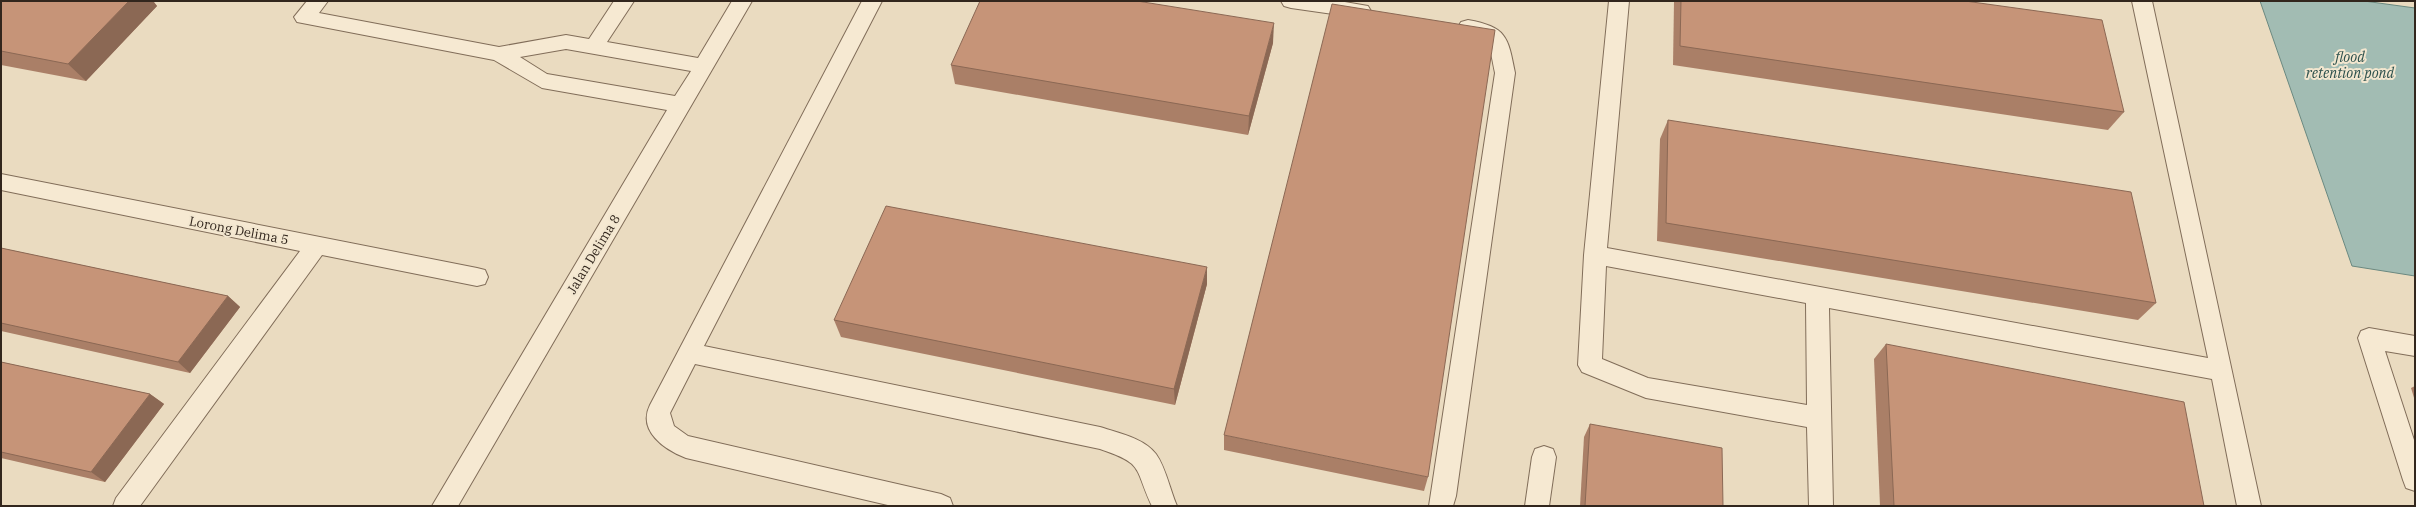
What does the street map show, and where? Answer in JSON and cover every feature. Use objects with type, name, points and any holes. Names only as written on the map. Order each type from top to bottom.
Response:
[{"type":"street","points":[[318,1],[304,17],[499,54],[566,42],[704,66]]},
{"type":"street","points":[[594,47],[624,1]]},
{"type":"street","name":"Jalan Delima 8","points":[[444,506],[742,1]]},
{"type":"street","points":[[872,1],[658,412],[659,425],[669,438],[694,449],[941,506]]},
{"type":"street","points":[[1291,1],[1378,13]]},
{"type":"street","points":[[1619,1],[1595,255],[1590,366],[1646,388],[1819,418]]},
{"type":"street","points":[[2137,2],[2222,371],[2249,506]]},
{"type":"street","points":[[1441,506],[1444,496],[1505,74],[1499,43],[1484,30],[1450,24]]},
{"type":"street","points":[[499,54],[542,82],[681,105]]},
{"type":"street","name":"Lorong Delima 5","points":[[1,182],[477,277]]},
{"type":"street","points":[[125,506],[317,245]]},
{"type":"street","points":[[1595,255],[2222,371]]},
{"type":"street","points":[[1817,296],[1821,506]]},
{"type":"street","points":[[2415,346],[2369,338],[2415,480]]},
{"type":"street","points":[[688,354],[1100,438],[1127,447],[1147,462],[1158,495],[1165,506]]},
{"type":"street","points":[[1537,506],[1544,457]]},
{"type":"water","name":"flood retention pond","points":[[2260,1],[2364,1],[2415,8],[2415,276],[2352,266]]},
{"type":"building","points":[[1,1],[129,1],[68,64],[1,51]]},
{"type":"building","points":[[980,1],[1137,1],[1274,23],[1249,116],[951,65]]},
{"type":"building","points":[[1681,1],[1965,1],[2102,20],[2124,112],[1680,46]]},
{"type":"building","points":[[1332,4],[1495,30],[1428,477],[1224,435]]},
{"type":"building","points":[[1668,120],[2131,192],[2156,303],[1666,223]]},
{"type":"building","points":[[886,206],[1207,267],[1174,389],[834,320]]},
{"type":"building","points":[[1,248],[228,296],[178,362],[1,323]]},
{"type":"building","points":[[1886,344],[2184,402],[2204,506],[1894,506]]},
{"type":"building","points":[[1,362],[150,394],[91,472],[1,452]]},
{"type":"building","points":[[1590,424],[1722,448],[1723,506],[1585,506]]}]
